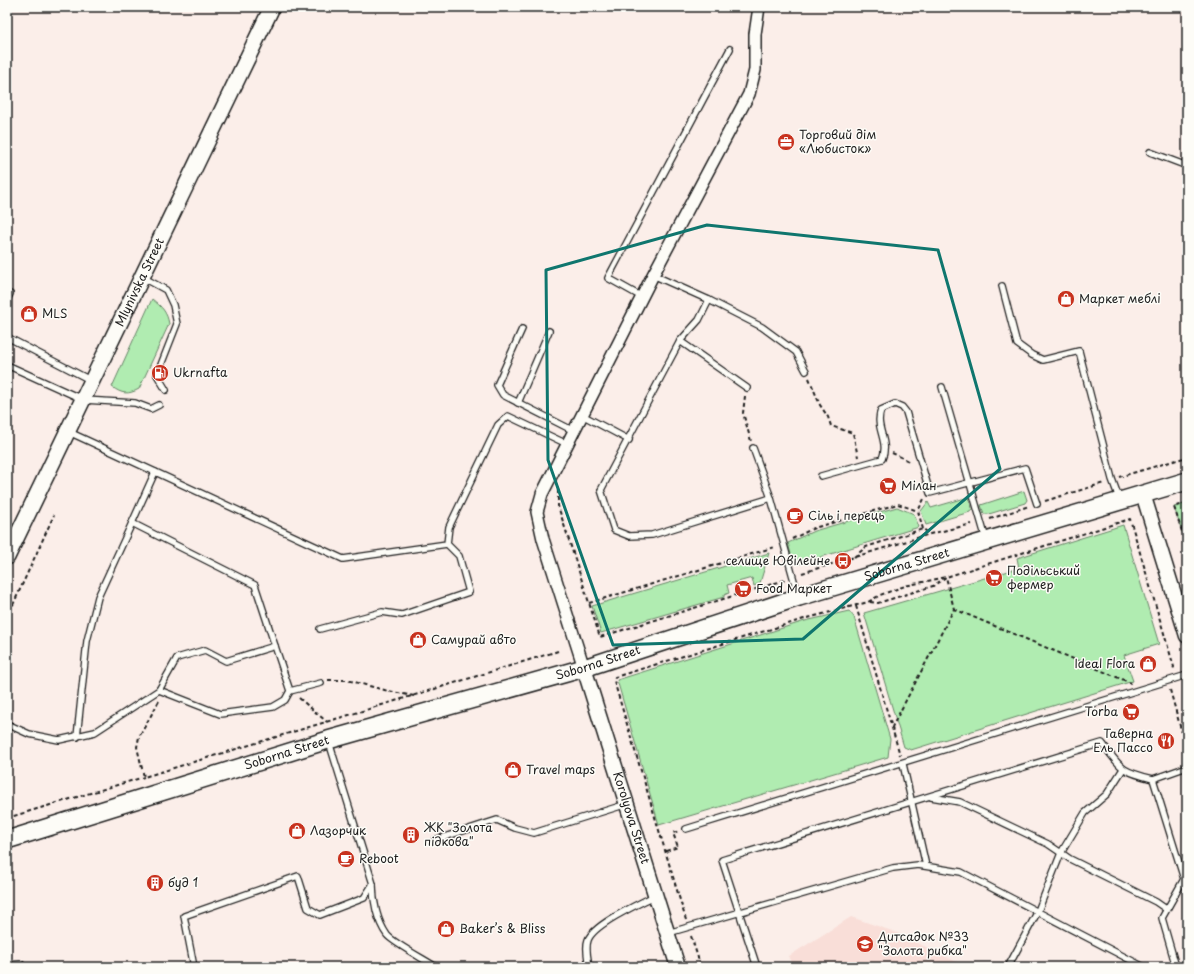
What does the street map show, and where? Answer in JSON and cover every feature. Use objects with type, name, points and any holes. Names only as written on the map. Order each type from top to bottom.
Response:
[{"type":"main road","name":"Mlynivska Street","points":[[7,557],[94,382],[141,277],[272,7]]},
{"type":"main road","name":"Soborna Street","points":[[7,840],[328,740],[584,668],[799,597],[1187,481]]},
{"type":"street","points":[[584,668],[542,539],[537,512],[542,494],[567,444],[653,275],[749,94],[755,70],[755,34],[759,7]]},
{"type":"street","points":[[1143,494],[1187,636]]},
{"type":"street","name":"Korolyova Street","points":[[584,668],[678,967]]},
{"type":"lane","points":[[642,297],[608,278],[730,49]]},
{"type":"lane","points":[[1150,152],[1187,166]]},
{"type":"lane","points":[[653,275],[709,300],[762,327],[796,352],[806,371]]},
{"type":"lane","points":[[141,277],[166,290],[173,305],[177,324],[157,375],[166,390]]},
{"type":"lane","points":[[1002,286],[1017,344],[1032,355],[1043,360],[1079,351],[1112,479],[1120,500]]},
{"type":"lane","points":[[7,300],[10,294]]},
{"type":"lane","points":[[709,300],[699,320],[680,341],[629,440],[601,490],[614,530],[629,536],[652,534],[771,498]]},
{"type":"lane","points":[[522,329],[496,385],[503,395],[518,404],[574,431]]},
{"type":"lane","points":[[518,404],[549,331]]},
{"type":"lane","points":[[7,337],[94,382]]},
{"type":"lane","points":[[680,341],[747,388]]},
{"type":"lane","points":[[7,364],[84,400],[135,403],[151,409],[159,405]]},
{"type":"lane","points":[[942,387],[980,522],[987,541]]},
{"type":"lane","points":[[821,476],[882,459],[886,449],[878,416],[881,410],[895,404],[902,406],[906,412],[930,493],[1025,468],[1037,504]]},
{"type":"lane","points":[[582,415],[629,440]]},
{"type":"lane","points":[[447,544],[449,527],[452,520],[498,425],[508,416],[567,444]]},
{"type":"lane","points":[[68,432],[343,559],[447,544]]},
{"type":"lane","points":[[753,448],[771,498],[799,597]]},
{"type":"lane","points":[[77,737],[87,641],[98,596],[155,472]]},
{"type":"lane","points":[[132,523],[255,585],[290,691]]},
{"type":"lane","points":[[320,629],[382,612],[402,615],[469,592],[459,556],[447,544]]},
{"type":"lane","points":[[7,724],[29,734],[59,740],[95,732],[160,690],[177,658],[204,650],[226,661],[275,646]]},
{"type":"lane","points":[[686,829],[903,764],[1187,675]]},
{"type":"lane","points":[[160,690],[220,714],[273,707],[285,700],[290,691],[321,683]]},
{"type":"lane","points":[[328,740],[373,884],[373,899],[387,936],[436,967]]},
{"type":"lane","points":[[757,967],[722,860],[1102,743],[1123,769],[1129,773],[1153,778],[1187,767]]},
{"type":"lane","points":[[903,764],[926,866]]},
{"type":"lane","points":[[1008,967],[1038,911],[1061,853],[1085,813],[1107,794],[1123,769]]},
{"type":"lane","points":[[1153,778],[1184,879],[1162,918],[1176,967]]},
{"type":"lane","points":[[929,796],[960,802],[1048,844],[1061,853],[1166,909]]},
{"type":"lane","points":[[435,840],[497,820],[534,834],[627,804]]},
{"type":"lane","points":[[667,933],[892,868],[918,864],[961,872],[1144,967]]},
{"type":"lane","points":[[194,967],[184,916],[298,876],[308,908],[320,915],[364,898],[373,884]]},
{"type":"lane","points":[[589,967],[586,948],[588,939],[594,931],[612,919],[656,895]]},
{"type":"lane","points":[[7,965],[21,964]]},
{"type":"path","points":[[806,371],[820,405],[828,417],[831,426],[853,433],[860,466]]},
{"type":"path","points":[[747,388],[743,413],[753,448]]},
{"type":"path","points":[[886,449],[904,460],[914,462]]},
{"type":"path","points":[[560,484],[558,490],[558,506],[588,603],[600,636],[779,583],[792,576],[930,534],[980,522],[1112,479],[1187,457]]},
{"type":"path","points":[[922,493],[924,500],[918,511],[923,529],[930,534]]},
{"type":"path","points":[[1187,503],[1174,507],[1187,547]]},
{"type":"path","points":[[588,603],[775,547],[814,528],[898,504],[918,511]]},
{"type":"path","points":[[7,618],[54,515]]},
{"type":"path","points":[[701,967],[614,681],[615,677],[804,619],[856,606],[905,586],[946,577],[1130,519],[1174,667],[1168,682],[1187,751]]},
{"type":"path","points":[[1181,529],[1187,527]]},
{"type":"path","points":[[853,558],[866,547],[923,529]]},
{"type":"path","points":[[868,602],[878,603],[934,586],[946,577]]},
{"type":"path","points":[[892,727],[954,609],[946,577]]},
{"type":"path","points":[[856,606],[903,764]]},
{"type":"path","points":[[954,609],[1145,689]]},
{"type":"path","points":[[7,818],[415,696],[558,651]]},
{"type":"path","points":[[321,683],[332,679],[347,680],[380,689],[415,696]]},
{"type":"path","points":[[144,777],[137,748],[139,737],[160,700],[160,690]]},
{"type":"path","points":[[290,691],[327,722]]},
{"type":"path","points":[[665,851],[678,847],[673,833],[686,829]]},
{"type":"highlighted area","points":[[707,225],[938,250],[1000,469],[803,639],[613,645],[548,460],[546,270]]},
{"type":"shaded area","name":"Дитсадок №33 \"Золота рибка\"","points":[[851,917],[895,932],[967,967],[794,967],[789,956]]},
{"type":"green space","points":[[152,299],[164,310],[169,324],[139,389],[125,393],[112,387]]},
{"type":"green space","points":[[1024,491],[1027,500],[1025,503],[989,514],[984,514],[981,505]]},
{"type":"green space","points":[[969,497],[972,508],[970,512],[926,525],[921,511],[928,502],[931,508]]},
{"type":"green space","points":[[1187,503],[1187,547],[1174,507]]},
{"type":"green space","points":[[897,507],[914,514],[919,527],[798,564],[793,562],[788,543],[814,531]]},
{"type":"green space","points":[[1123,525],[1159,644],[1124,655],[1133,681],[911,750],[904,747],[864,613],[1019,568],[1017,558]]},
{"type":"green space","points":[[769,553],[760,583],[754,586],[752,578],[727,585],[729,593],[724,595],[724,597],[601,633],[592,606]]},
{"type":"green space","points":[[849,611],[854,617],[890,739],[888,757],[659,825],[617,680],[805,621]]},
{"type":"place","name":"Торговий дім «Любисток»","points":[[786,142]]},
{"type":"place","name":"Маркет меблі","points":[[1066,299]]},
{"type":"place","name":"MLS","points":[[29,314]]},
{"type":"place","name":"Ukrnafta","points":[[160,373]]},
{"type":"place","name":"Мілан","points":[[888,486]]},
{"type":"place","name":"Сіль і перець","points":[[795,516]]},
{"type":"place","name":"селище Ювілейне","points":[[843,561]]},
{"type":"place","name":"Подільський фермер","points":[[994,578]]},
{"type":"place","name":"Food Маркет","points":[[743,589]]},
{"type":"place","name":"Самурай авто","points":[[418,640]]},
{"type":"place","name":"Ideal Flora","points":[[1148,664]]},
{"type":"place","name":"Torba","points":[[1131,712]]},
{"type":"place","name":"Таверна Ель Пассо","points":[[1166,741]]},
{"type":"place","name":"Travel maps","points":[[513,770]]},
{"type":"place","name":"Лазорчик","points":[[297,831]]},
{"type":"place","name":"ЖК \"Золота підкова\"","points":[[411,835]]},
{"type":"place","name":"Reboot","points":[[346,859]]},
{"type":"place","name":"буд 1","points":[[155,883]]},
{"type":"place","name":"Bakerʼs & Bliss","points":[[446,929]]},
{"type":"place","name":"Дитсадок №33 \"Золота рибка\"","points":[[865,944]]}]
